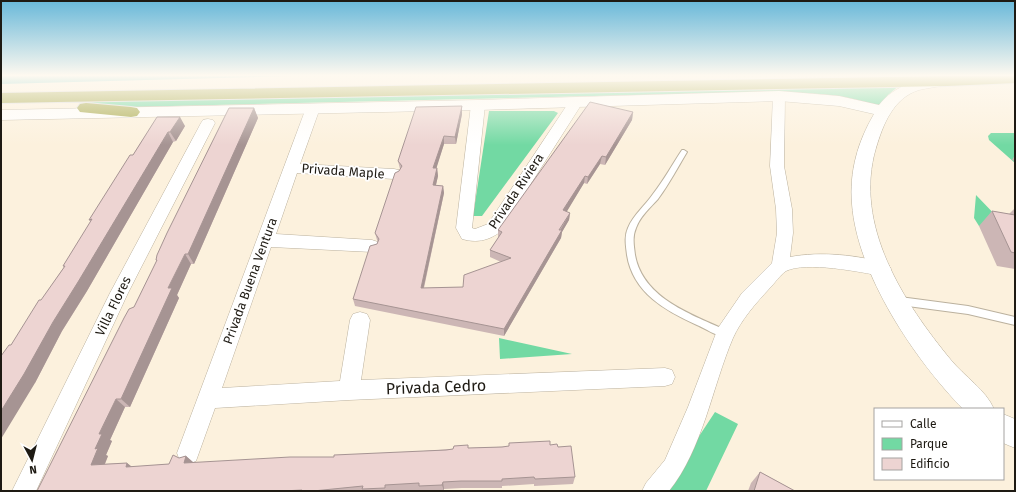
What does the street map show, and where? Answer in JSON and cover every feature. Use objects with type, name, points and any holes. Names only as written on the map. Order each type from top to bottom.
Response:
[{"type":"highway","points":[[1,102],[131,112]]},
{"type":"street","points":[[1,115],[131,112],[211,118],[313,108],[679,99]]},
{"type":"street","points":[[779,99],[777,166],[784,209],[785,234],[780,266]]},
{"type":"street","points":[[815,99],[839,101],[882,111]]},
{"type":"street","points":[[894,99],[882,111],[867,146],[864,159],[862,197],[863,215],[872,246],[897,301],[919,337],[942,367],[966,395],[981,408]]},
{"type":"street","name":"Privada Riviera","points":[[478,105],[464,228],[468,235],[474,236],[488,233],[494,228],[576,102]]},
{"type":"street","name":"Privada Buena Ventura","points":[[188,453],[313,108]]},
{"type":"street","name":"Villa Flores","points":[[24,491],[119,294],[211,118]]},
{"type":"street","name":"Privada Maple","points":[[291,168],[394,174]]},
{"type":"street","points":[[265,240],[372,246]]},
{"type":"street","points":[[654,491],[673,468],[699,407],[724,334],[749,298],[780,266],[803,261],[828,262],[882,269]]},
{"type":"street","points":[[349,390],[360,320]]},
{"type":"street","name":"Privada Cedro","points":[[207,399],[349,390],[665,377]]},
{"type":"street","points":[[1004,428],[1015,435]]},
{"type":"lane","points":[[684,152],[640,216],[630,234],[630,257],[636,276],[651,294],[664,304],[724,334]]},
{"type":"lane","points":[[897,301],[968,310],[1015,321]]},
{"type":"green space","points":[[219,99],[469,99],[130,107],[80,102]]},
{"type":"green space","points":[[855,99],[885,99],[880,107]]},
{"type":"green space","points":[[489,111],[554,111],[558,113],[482,216],[473,216]]},
{"type":"green space","points":[[991,133],[1015,133],[1015,163],[989,140],[988,136]]},
{"type":"green space","points":[[976,195],[1002,222],[1006,230],[979,226],[974,218]]},
{"type":"green space","points":[[499,338],[572,354],[500,359]]},
{"type":"green space","points":[[715,412],[738,424],[706,491],[663,491]]},
{"type":"building","points":[[590,102],[633,112],[606,157],[602,156],[588,177],[585,176],[563,210],[570,213],[559,230],[562,230],[504,329],[353,299],[370,246],[377,244],[379,239],[375,233],[395,173],[399,171],[402,166],[398,161],[416,107],[462,106],[455,137],[444,136],[433,168],[437,168],[433,185],[443,186],[421,288],[463,287],[464,275],[511,258],[490,250],[502,232],[498,230]]},
{"type":"building","points":[[229,108],[254,108],[188,254],[185,254],[168,288],[172,288],[121,399],[116,399],[99,434],[102,434],[95,449],[98,448],[91,465],[127,463],[126,467],[169,464],[173,455],[179,458],[186,456],[184,463],[290,457],[334,457],[334,455],[446,450],[453,449],[454,446],[468,445],[468,448],[502,447],[509,446],[509,443],[550,441],[550,445],[557,444],[558,447],[571,446],[575,477],[535,479],[534,477],[502,479],[502,481],[443,482],[442,485],[419,486],[419,483],[385,485],[385,488],[362,489],[363,486],[313,491],[37,491],[124,318],[129,309],[134,307],[157,260],[157,255],[167,233]]},
{"type":"building","points":[[157,117],[180,117],[170,132],[168,132],[1,411],[1,356],[9,345],[11,345],[39,300],[41,300],[65,266],[63,266],[92,219],[89,220],[130,155],[133,155]]},
{"type":"building","points":[[992,211],[1015,215],[1015,253],[1011,252]]},
{"type":"building","points":[[760,472],[795,491],[754,491]]}]
